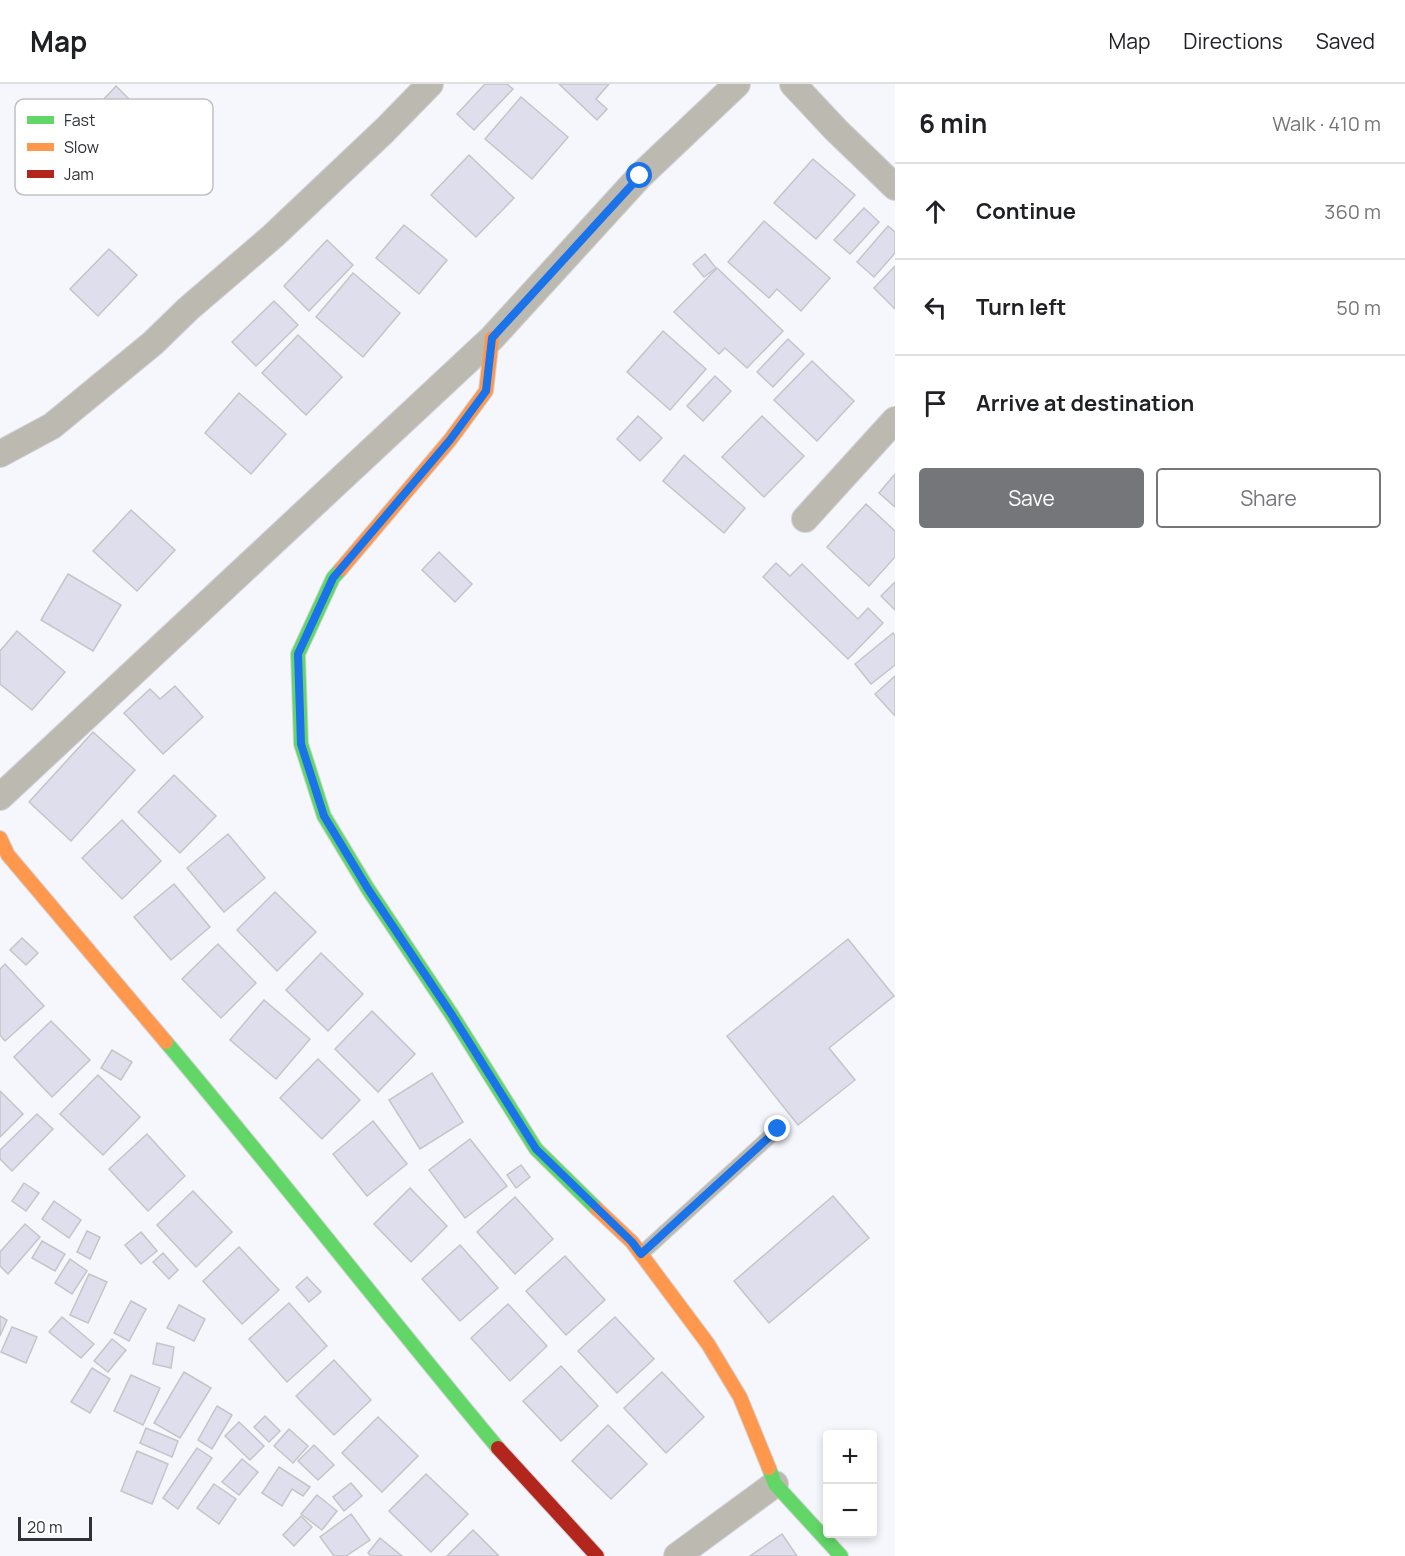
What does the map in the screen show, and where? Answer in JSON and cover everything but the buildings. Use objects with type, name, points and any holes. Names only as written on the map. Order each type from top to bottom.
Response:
[{"type":"street","points":[[0,454],[52,426],[153,343],[188,309],[273,236],[430,84]]},
{"type":"street","points":[[0,797],[492,338],[640,176],[737,84]]},
{"type":"street","points":[[793,84],[836,130],[895,187]]},
{"type":"street","points":[[492,338],[486,391],[450,440],[333,578],[328,588],[298,654],[301,744],[324,816],[368,889],[458,1024],[536,1149],[632,1242],[641,1254],[708,1344],[740,1397],[775,1484],[841,1556]]},
{"type":"street","points":[[805,519],[895,420]]},
{"type":"street","points":[[0,838],[8,855],[227,1114],[441,1380],[515,1468],[597,1556]]},
{"type":"street","points":[[677,1556],[775,1484]]},
{"type":"lane","points":[[641,1254],[778,1129]]},
{"type":"traffic: fast","points":[[341,569],[333,578],[298,654],[301,744],[324,816],[368,889],[452,1015],[536,1149],[597,1209]]},
{"type":"traffic: fast","points":[[166,1042],[498,1448]]},
{"type":"traffic: fast","points":[[769,1468],[775,1484],[841,1556]]},
{"type":"traffic: slow","points":[[341,569],[450,440],[486,391],[492,338]]},
{"type":"traffic: slow","points":[[0,838],[8,855],[166,1042]]},
{"type":"traffic: slow","points":[[597,1209],[632,1242],[708,1344],[740,1397],[769,1468]]},
{"type":"traffic: jam","points":[[498,1448],[597,1556]]},
{"type":"route","points":[[640,176],[492,338],[486,391],[450,440],[333,578],[298,654],[301,744],[324,816],[368,889],[452,1015],[536,1149],[632,1242],[641,1254],[778,1129]]}]
